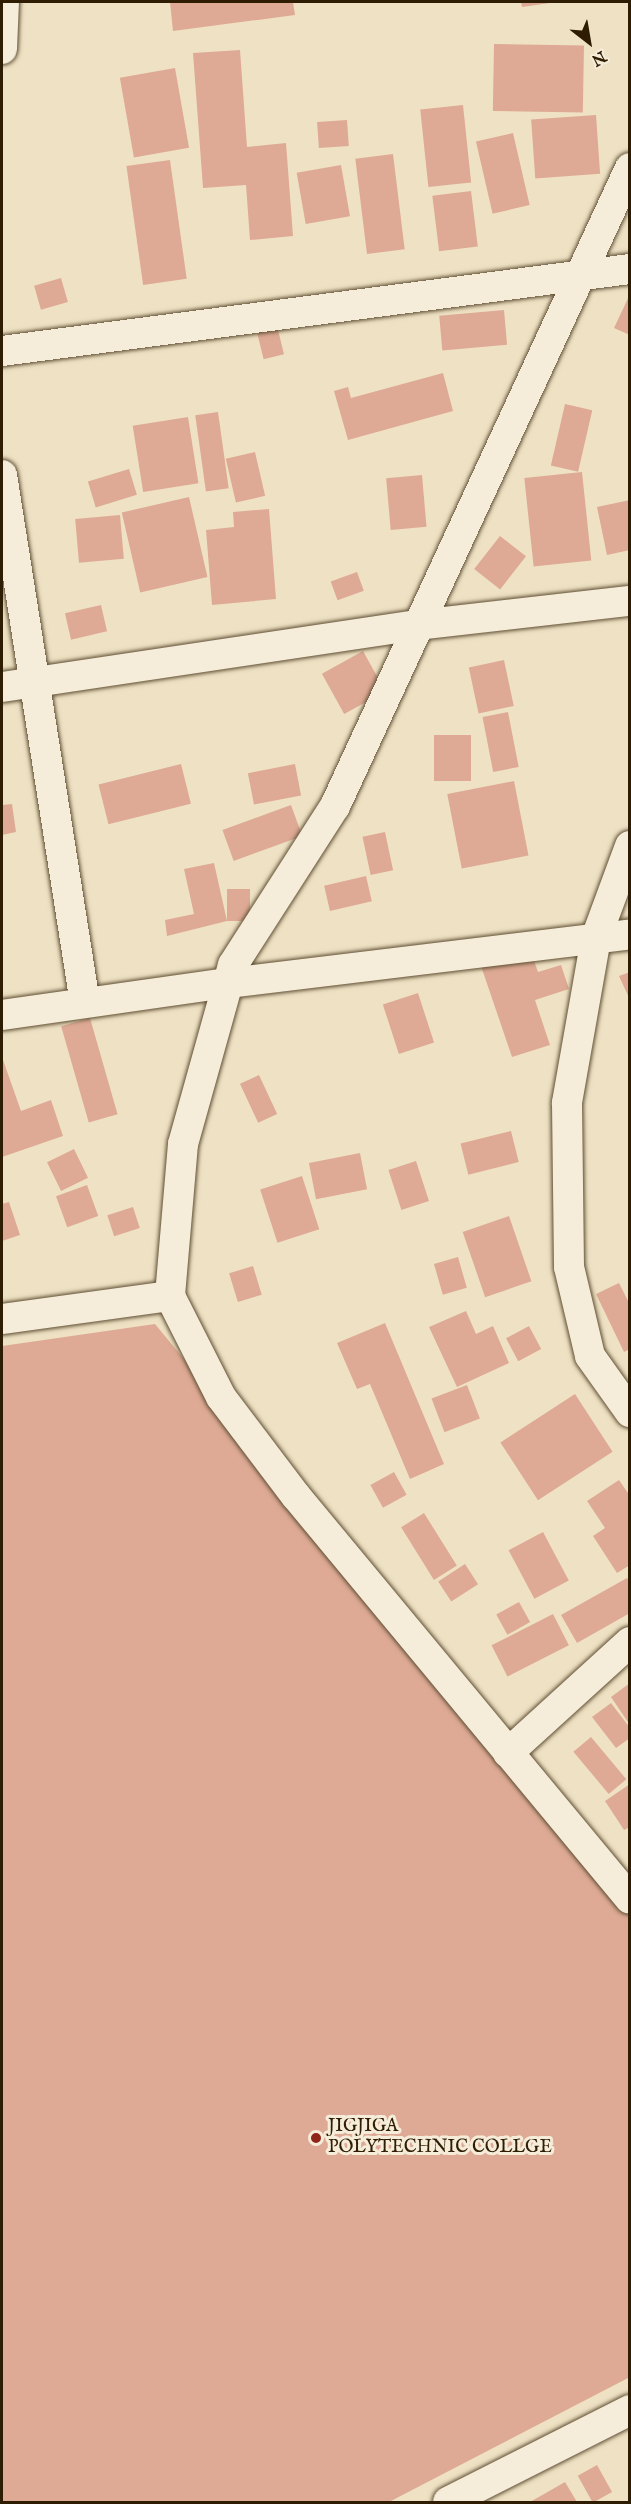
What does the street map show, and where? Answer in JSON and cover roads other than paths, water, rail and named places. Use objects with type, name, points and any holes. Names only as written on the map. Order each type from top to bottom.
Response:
[{"type":"street","points":[[2,49],[4,2]]},
{"type":"street","points":[[630,168],[578,276],[335,806],[233,965],[183,1144],[170,1296],[221,1397],[296,1496],[630,1899]]},
{"type":"street","points":[[2,351],[630,269]]},
{"type":"street","points":[[2,475],[85,1004]]},
{"type":"street","points":[[2,687],[418,625],[630,601]]},
{"type":"street","points":[[630,846],[596,938],[567,1103],[569,1267],[590,1356],[630,1412]]},
{"type":"street","points":[[2,1015],[228,983],[630,934]]},
{"type":"street","points":[[2,1319],[170,1296]]},
{"type":"street","points":[[508,1753],[630,1642]]},
{"type":"street","points":[[448,2502],[630,2410]]},
{"type":"place","name":"JIGJIGA POLYTECHNIC COLLGE","points":[[316,2138]]}]
